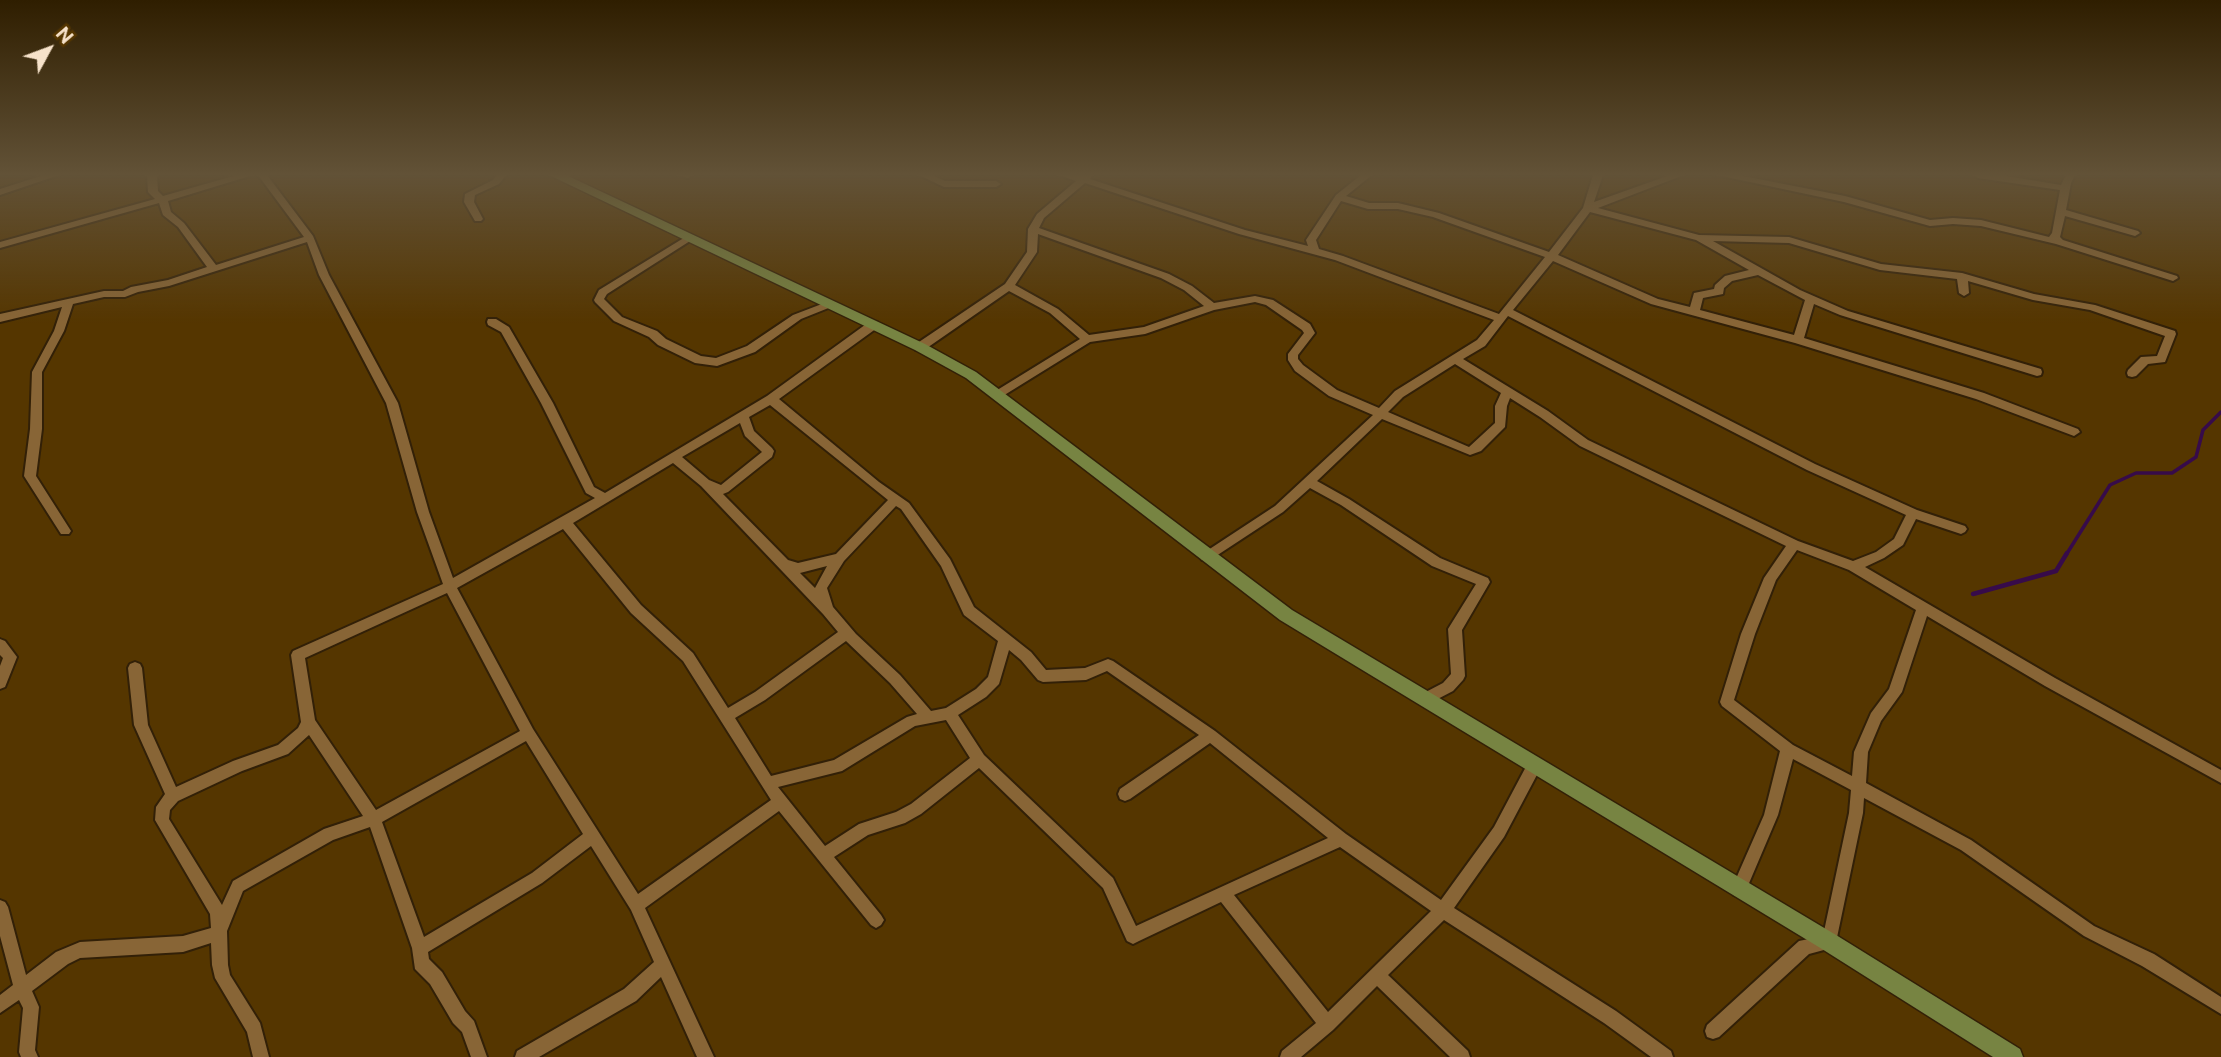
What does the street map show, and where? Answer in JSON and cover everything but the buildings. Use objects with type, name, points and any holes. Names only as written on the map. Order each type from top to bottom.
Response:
[{"type":"main road","points":[[656,224],[920,347],[971,374],[1206,557],[1316,635],[1829,942],[2012,1057]]},
{"type":"street","points":[[0,245],[77,224]]},
{"type":"street","points":[[180,224],[214,269]]},
{"type":"street","points":[[299,224],[310,238],[324,275],[392,403],[423,512],[450,586],[528,733],[636,905],[706,1057]]},
{"type":"street","points":[[920,347],[1009,286],[1032,252],[1033,229],[1036,224]]},
{"type":"street","points":[[1220,224],[1314,251],[1503,314],[1811,467],[1913,513],[1961,529]]},
{"type":"street","points":[[1314,251],[1311,240],[1321,224]]},
{"type":"street","points":[[1462,224],[1551,256],[1655,302],[1798,340],[1980,396],[2074,432]]},
{"type":"street","points":[[1206,557],[1279,509],[1399,394],[1481,343],[1575,224]]},
{"type":"street","points":[[1650,224],[1699,237],[1789,240],[1880,267],[1962,276],[2034,297],[2091,307],[2171,334],[2161,359],[2145,360],[2132,373]]},
{"type":"street","points":[[1986,224],[2059,242],[2173,278]]},
{"type":"street","points":[[2059,224],[2054,237],[2059,242]]},
{"type":"street","points":[[2108,224],[2135,233]]},
{"type":"street","points":[[1033,229],[1165,276],[1188,288],[1212,307]]},
{"type":"street","points":[[1699,237],[1844,313],[2037,372]]},
{"type":"street","points":[[0,318],[104,294],[125,294],[310,238]]},
{"type":"street","points":[[687,239],[603,292],[599,300],[618,319],[653,334],[662,342],[699,360],[717,362],[751,349],[797,317],[827,304]]},
{"type":"street","points":[[1694,312],[1699,295],[1718,292],[1719,287],[1729,278],[1761,271]]},
{"type":"street","points":[[1962,276],[1964,293]]},
{"type":"street","points":[[1009,286],[1054,311],[1087,339]]},
{"type":"street","points":[[1798,340],[1811,298]]},
{"type":"street","points":[[998,394],[1087,339],[1145,330],[1212,307],[1255,299],[1269,302],[1306,327],[1310,333],[1293,354],[1293,360],[1299,368],[1333,393],[1470,451],[1477,448],[1501,424],[1501,406],[1506,393]]},
{"type":"street","points":[[65,531],[30,476],[36,429],[37,372],[60,331],[69,302]]},
{"type":"street","points":[[492,322],[505,330],[547,403],[590,490],[604,498]]},
{"type":"street","points":[[479,1057],[468,1027],[436,978],[421,963],[420,948],[374,819],[308,722],[298,655],[450,586],[565,522],[771,399],[873,325]]},
{"type":"street","points":[[1456,360],[1506,393],[1545,414],[1584,443],[1794,544],[1853,566],[2221,778]]},
{"type":"street","points":[[771,399],[875,485],[896,499],[919,522],[946,563],[969,611],[1026,656],[1043,676],[1086,674],[1108,665],[1210,736],[1341,839],[1443,910],[1610,1017],[1665,1057]]},
{"type":"street","points":[[705,483],[717,490],[724,489],[766,457],[768,451],[749,433],[743,416]]},
{"type":"street","points":[[674,457],[705,483],[785,564],[928,717]]},
{"type":"street","points":[[1309,482],[1368,516],[1436,562],[1484,582],[1455,629],[1458,676],[1448,687],[1425,699]]},
{"type":"street","points":[[828,610],[821,588],[840,558],[896,499]]},
{"type":"street","points":[[1853,566],[1880,555],[1899,542],[1913,513]]},
{"type":"street","points":[[565,522],[636,609],[688,657],[780,802],[876,920]]},
{"type":"street","points":[[1794,544],[1770,578],[1748,634],[1727,702],[1788,749],[1966,845],[2089,931],[2148,960],[2221,1006]]},
{"type":"street","points":[[785,564],[799,568],[840,558]]},
{"type":"street","points":[[1713,1031],[1805,947],[1829,942],[1856,813],[1861,752],[1876,716],[1895,692],[1923,608]]},
{"type":"street","points":[[725,716],[760,696],[847,633]]},
{"type":"street","points":[[768,783],[837,766],[912,721],[949,713],[981,693],[994,680],[1005,640]]},
{"type":"street","points":[[0,645],[10,657],[0,683]]},
{"type":"street","points":[[135,668],[141,725],[173,796]]},
{"type":"street","points":[[949,713],[979,759],[1108,883],[1133,936],[1341,839]]},
{"type":"street","points":[[261,1057],[254,1029],[223,978],[218,912],[162,820],[163,807],[173,796],[283,750],[294,743],[308,722]]},
{"type":"street","points":[[0,1004],[62,958],[79,950],[184,944],[218,933],[238,886],[329,834],[374,819],[528,733]]},
{"type":"street","points":[[1125,794],[1210,736]]},
{"type":"street","points":[[1739,890],[1772,815],[1788,749]]},
{"type":"street","points":[[823,855],[864,829],[900,818],[916,809],[979,759]]},
{"type":"street","points":[[1288,1057],[1327,1024],[1443,910],[1499,832],[1534,766]]},
{"type":"street","points":[[636,905],[780,802]]},
{"type":"street","points":[[420,948],[537,878],[592,836]]},
{"type":"street","points":[[1223,893],[1327,1024]]},
{"type":"street","points":[[0,907],[22,988],[31,1007],[27,1052],[30,1057]]},
{"type":"street","points":[[523,1057],[630,995],[664,964]]},
{"type":"street","points":[[1377,975],[1462,1057]]},
{"type":"waterway","points":[[2066,555],[2110,485],[2136,473],[2172,473],[2196,457],[2203,430],[2221,412]]},
{"type":"waterway","points":[[1973,594],[2056,571],[2067,553]]}]
